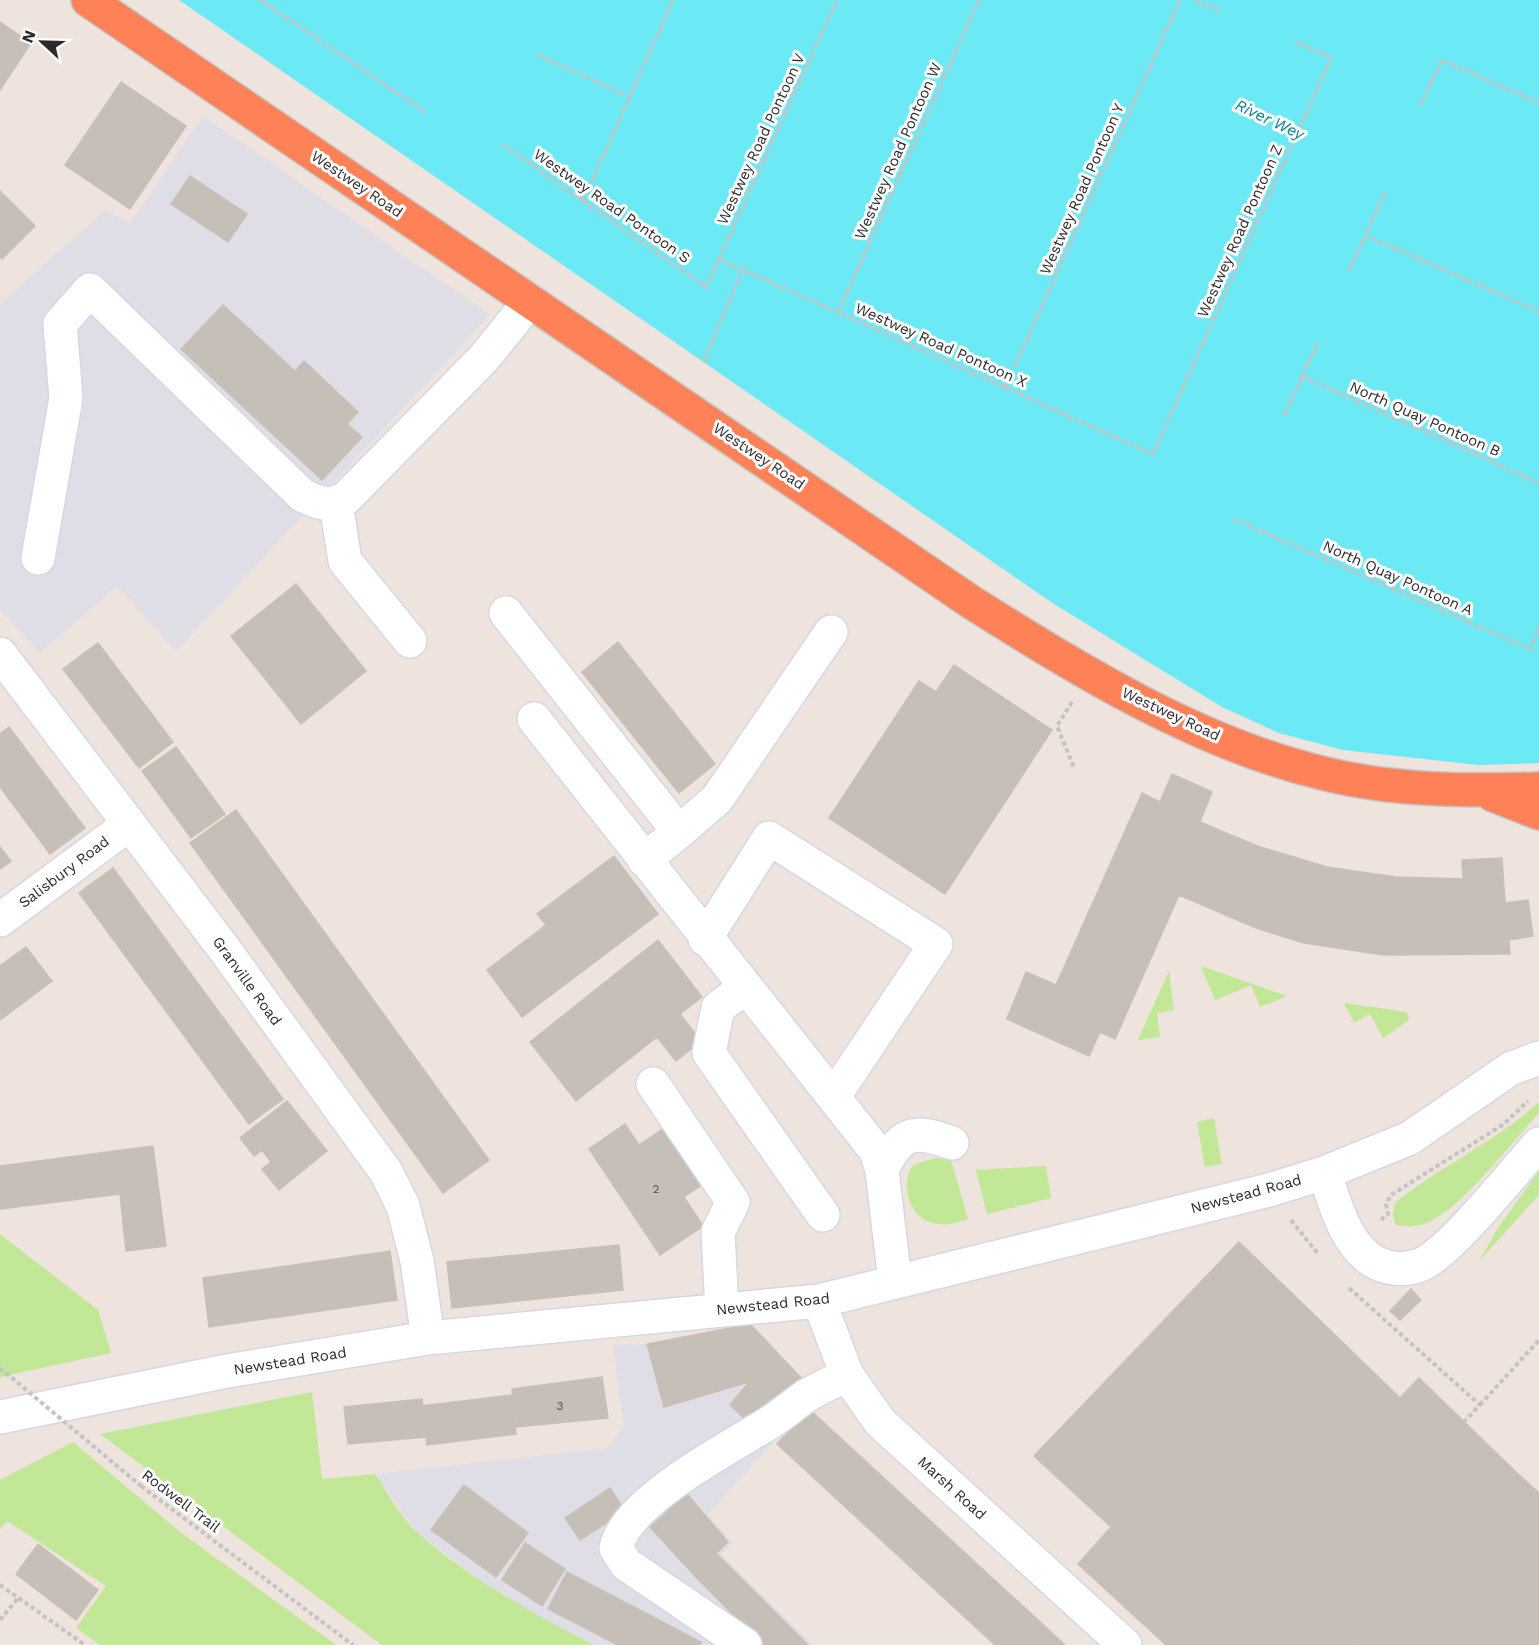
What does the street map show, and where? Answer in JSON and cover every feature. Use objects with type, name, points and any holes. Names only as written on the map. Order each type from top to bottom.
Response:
[{"type":"highway","name":"Westwey Road","points":[[88,0],[971,602],[1036,643],[1169,715],[1281,762],[1327,775],[1378,783],[1483,790],[1539,789]]},
{"type":"highway","name":"Westwey Road","points":[[1483,790],[1539,813]]},
{"type":"street","points":[[38,558],[66,398],[60,324],[90,290],[302,495],[316,502],[336,504],[346,498],[484,358],[530,301]]},
{"type":"street","points":[[336,504],[345,561],[411,641]]},
{"type":"street","points":[[506,613],[679,832]]},
{"type":"street","points":[[644,860],[717,799],[831,632]]},
{"type":"street","name":"Granville Road","points":[[0,654],[225,950],[386,1172],[403,1206],[417,1261],[428,1338]]},
{"type":"street","points":[[534,719],[705,939],[834,1096],[876,1151],[882,1170],[895,1282]]},
{"type":"street","name":"Salisbury Road","points":[[0,920],[128,825]]},
{"type":"street","points":[[705,939],[769,838],[936,944],[834,1096]]},
{"type":"street","points":[[745,987],[718,1008],[709,1053],[823,1215]]},
{"type":"street","name":"Newstead Road","points":[[0,1417],[227,1371],[428,1338],[819,1301],[1269,1190],[1324,1173],[1410,1138],[1525,1064],[1539,1036]]},
{"type":"street","points":[[653,1084],[733,1202],[718,1232],[722,1310]]},
{"type":"street","points":[[882,1170],[893,1150],[910,1136],[927,1134],[952,1143]]},
{"type":"street","points":[[1324,1173],[1344,1228],[1367,1258],[1379,1265],[1396,1268],[1421,1265],[1451,1241],[1539,1144]]},
{"type":"street","name":"Marsh Road","points":[[819,1301],[847,1375],[880,1422],[1125,1645]]},
{"type":"street","points":[[745,1645],[626,1564],[616,1548],[618,1535],[659,1494],[681,1477],[773,1420],[807,1395],[847,1375]]},
{"type":"path","points":[[260,0],[425,112]]},
{"type":"path","points":[[583,201],[673,0]]},
{"type":"path","name":"Westwey Road Pontoon V","points":[[706,287],[837,0]]},
{"type":"path","name":"Westwey Road Pontoon W","points":[[838,312],[979,0]]},
{"type":"path","name":"Westwey Road Pontoon Y","points":[[1005,388],[1180,0]]},
{"type":"path","points":[[1195,0],[1219,11]]},
{"type":"path","name":"Westwey Road Pontoon Z","points":[[1153,454],[1331,58],[1292,40]]},
{"type":"path","points":[[538,55],[630,97]]},
{"type":"path","points":[[1420,105],[1442,60],[1539,104]]},
{"type":"path","name":"Westwey Road Pontoon S","points":[[503,145],[706,287]]},
{"type":"path","points":[[1349,271],[1386,190]]},
{"type":"path","points":[[1364,235],[1539,311]]},
{"type":"path","name":"Westwey Road Pontoon X","points":[[719,259],[1153,454]]},
{"type":"path","points":[[704,360],[743,269]]},
{"type":"path","points":[[1284,416],[1317,342]]},
{"type":"path","name":"North Quay Pontoon B","points":[[1301,376],[1539,483]]},
{"type":"path","name":"North Quay Pontoon A","points":[[1234,519],[1530,649],[1539,627]]},
{"type":"path","points":[[1073,701],[1057,726],[1074,768]]},
{"type":"path","points":[[1269,1190],[1326,1264],[1388,1214],[1386,1204],[1391,1195],[1504,1124],[1532,1097]]},
{"type":"path","points":[[1347,1287],[1480,1405]]},
{"type":"path","points":[[1464,1422],[1539,1340]]},
{"type":"path","name":"Rodwell Trail","points":[[0,1368],[141,1486],[353,1645]]},
{"type":"path","points":[[0,1585],[85,1645]]},
{"type":"path","points":[[0,1620],[18,1598]]},
{"type":"shaded area","points":[[203,116],[490,315],[176,651],[117,586],[40,653],[0,609],[0,304],[106,209],[130,224]]},
{"type":"shaded area","points":[[647,1344],[664,1407],[749,1382],[747,1421],[772,1443],[708,1514],[733,1543],[721,1554],[813,1645],[593,1645],[537,1616],[488,1586],[417,1532],[375,1474],[607,1448],[624,1427],[613,1345]]},
{"type":"green space","points":[[1201,966],[1287,996],[1260,1007],[1251,985],[1215,1000]]},
{"type":"green space","points":[[1169,971],[1174,1010],[1157,1013],[1160,1037],[1138,1040]]},
{"type":"green space","points":[[1344,1003],[1407,1012],[1409,1020],[1383,1038],[1370,1014],[1354,1023]]},
{"type":"green space","points":[[1539,1102],[1539,1113],[1473,1187],[1444,1213],[1427,1223],[1414,1226],[1395,1225],[1393,1212],[1396,1202],[1504,1130]]},
{"type":"green space","points":[[1214,1118],[1222,1164],[1205,1167],[1197,1122]]},
{"type":"green space","points":[[935,1158],[951,1160],[968,1219],[946,1224],[930,1222],[922,1218],[911,1204],[907,1187],[910,1169],[916,1164]]},
{"type":"green space","points":[[1046,1166],[1051,1198],[987,1214],[976,1170]]},
{"type":"green space","points":[[1539,1171],[1539,1195],[1479,1261],[1498,1228]]},
{"type":"green space","points":[[0,1234],[98,1310],[111,1353],[0,1377]]},
{"type":"green space","points":[[312,1392],[322,1479],[375,1474],[406,1520],[438,1550],[502,1594],[593,1645],[382,1645],[100,1434]]},
{"type":"green space","points":[[73,1442],[180,1532],[336,1645],[100,1645],[76,1628],[106,1586],[7,1521],[0,1529],[0,1480]]},
{"type":"water","name":"River Wey","points":[[179,0],[1539,0],[1539,763],[1479,765],[1343,750],[1279,733],[1222,707],[1054,604]]},
{"type":"building","points":[[0,22],[31,43],[0,90]]},
{"type":"building","points":[[121,82],[186,126],[130,209],[65,165]]},
{"type":"building","points":[[190,176],[247,214],[228,242],[171,204]]},
{"type":"building","points":[[0,191],[35,226],[2,259],[0,257]]},
{"type":"building","points":[[223,305],[295,371],[304,361],[358,412],[347,424],[362,437],[322,480],[181,349]]},
{"type":"building","points":[[296,584],[366,671],[301,724],[231,636]]},
{"type":"building","points":[[618,642],[715,764],[679,793],[582,672]]},
{"type":"building","points":[[98,643],[173,742],[139,768],[63,669]]},
{"type":"building","points":[[954,665],[1052,730],[945,894],[829,818],[919,681],[936,692]]},
{"type":"building","points":[[9,727],[85,828],[50,854],[0,787],[0,734]]},
{"type":"building","points":[[176,747],[225,814],[191,838],[142,771]]},
{"type":"building","points":[[1172,774],[1212,792],[1200,822],[1257,846],[1327,867],[1396,877],[1463,879],[1462,860],[1502,858],[1505,903],[1528,900],[1533,936],[1509,940],[1510,954],[1384,955],[1304,943],[1256,928],[1179,895],[1115,1039],[1100,1032],[1089,1056],[1007,1019],[1026,972],[1056,985],[1142,793],[1160,802]]},
{"type":"building","points":[[236,810],[489,1160],[443,1193],[190,843]]},
{"type":"building","points":[[0,847],[11,861],[0,869]]},
{"type":"building","points":[[614,856],[658,914],[522,1017],[487,970],[546,925],[537,914]]},
{"type":"building","points":[[113,868],[283,1099],[249,1124],[79,893]]},
{"type":"building","points":[[658,940],[702,997],[680,1014],[701,1041],[676,1061],[657,1037],[576,1101],[530,1042]]},
{"type":"building","points":[[26,947],[52,981],[0,1020],[0,966]]},
{"type":"building","points":[[287,1101],[327,1151],[279,1190],[262,1169],[271,1162],[262,1150],[254,1156],[240,1138]]},
{"type":"building","points":[[625,1124],[639,1145],[670,1124],[708,1181],[684,1197],[703,1226],[660,1255],[589,1149]]},
{"type":"building","points":[[153,1146],[166,1246],[126,1251],[120,1194],[0,1209],[0,1166]]},
{"type":"building","points":[[1239,1242],[1400,1398],[1419,1378],[1517,1473],[1354,1645],[1166,1645],[1078,1564],[1111,1527],[1034,1456]]},
{"type":"building","points":[[619,1245],[623,1290],[452,1308],[447,1262]]},
{"type":"building","points":[[390,1251],[397,1300],[209,1327],[203,1278]]},
{"type":"building","points":[[1411,1289],[1421,1300],[1400,1320],[1390,1311]]},
{"type":"building","points":[[750,1324],[801,1378],[747,1421],[730,1405],[749,1382],[699,1334]]},
{"type":"building","points":[[699,1334],[749,1382],[664,1407],[647,1344]]},
{"type":"building","points":[[602,1377],[608,1418],[516,1427],[512,1389]]},
{"type":"building","points":[[512,1395],[516,1434],[427,1445],[422,1406]]},
{"type":"building","points":[[422,1399],[426,1437],[348,1444],[344,1407]]},
{"type":"building","points":[[809,1409],[1065,1645],[995,1645],[777,1444]]},
{"type":"building","points":[[1517,1473],[1539,1493],[1539,1645],[1354,1645]]},
{"type":"building","points":[[464,1485],[528,1533],[496,1577],[431,1530]]},
{"type":"building","points":[[610,1488],[625,1511],[580,1540],[565,1518]]},
{"type":"building","points":[[687,1494],[728,1542],[694,1575],[650,1527]]},
{"type":"building","points":[[525,1543],[565,1569],[542,1606],[502,1580]]},
{"type":"building","points":[[38,1544],[98,1590],[76,1620],[16,1574]]},
{"type":"building","points":[[716,1553],[808,1645],[763,1645],[694,1575]]},
{"type":"building","points":[[567,1572],[701,1642],[700,1645],[618,1645],[548,1609]]}]
